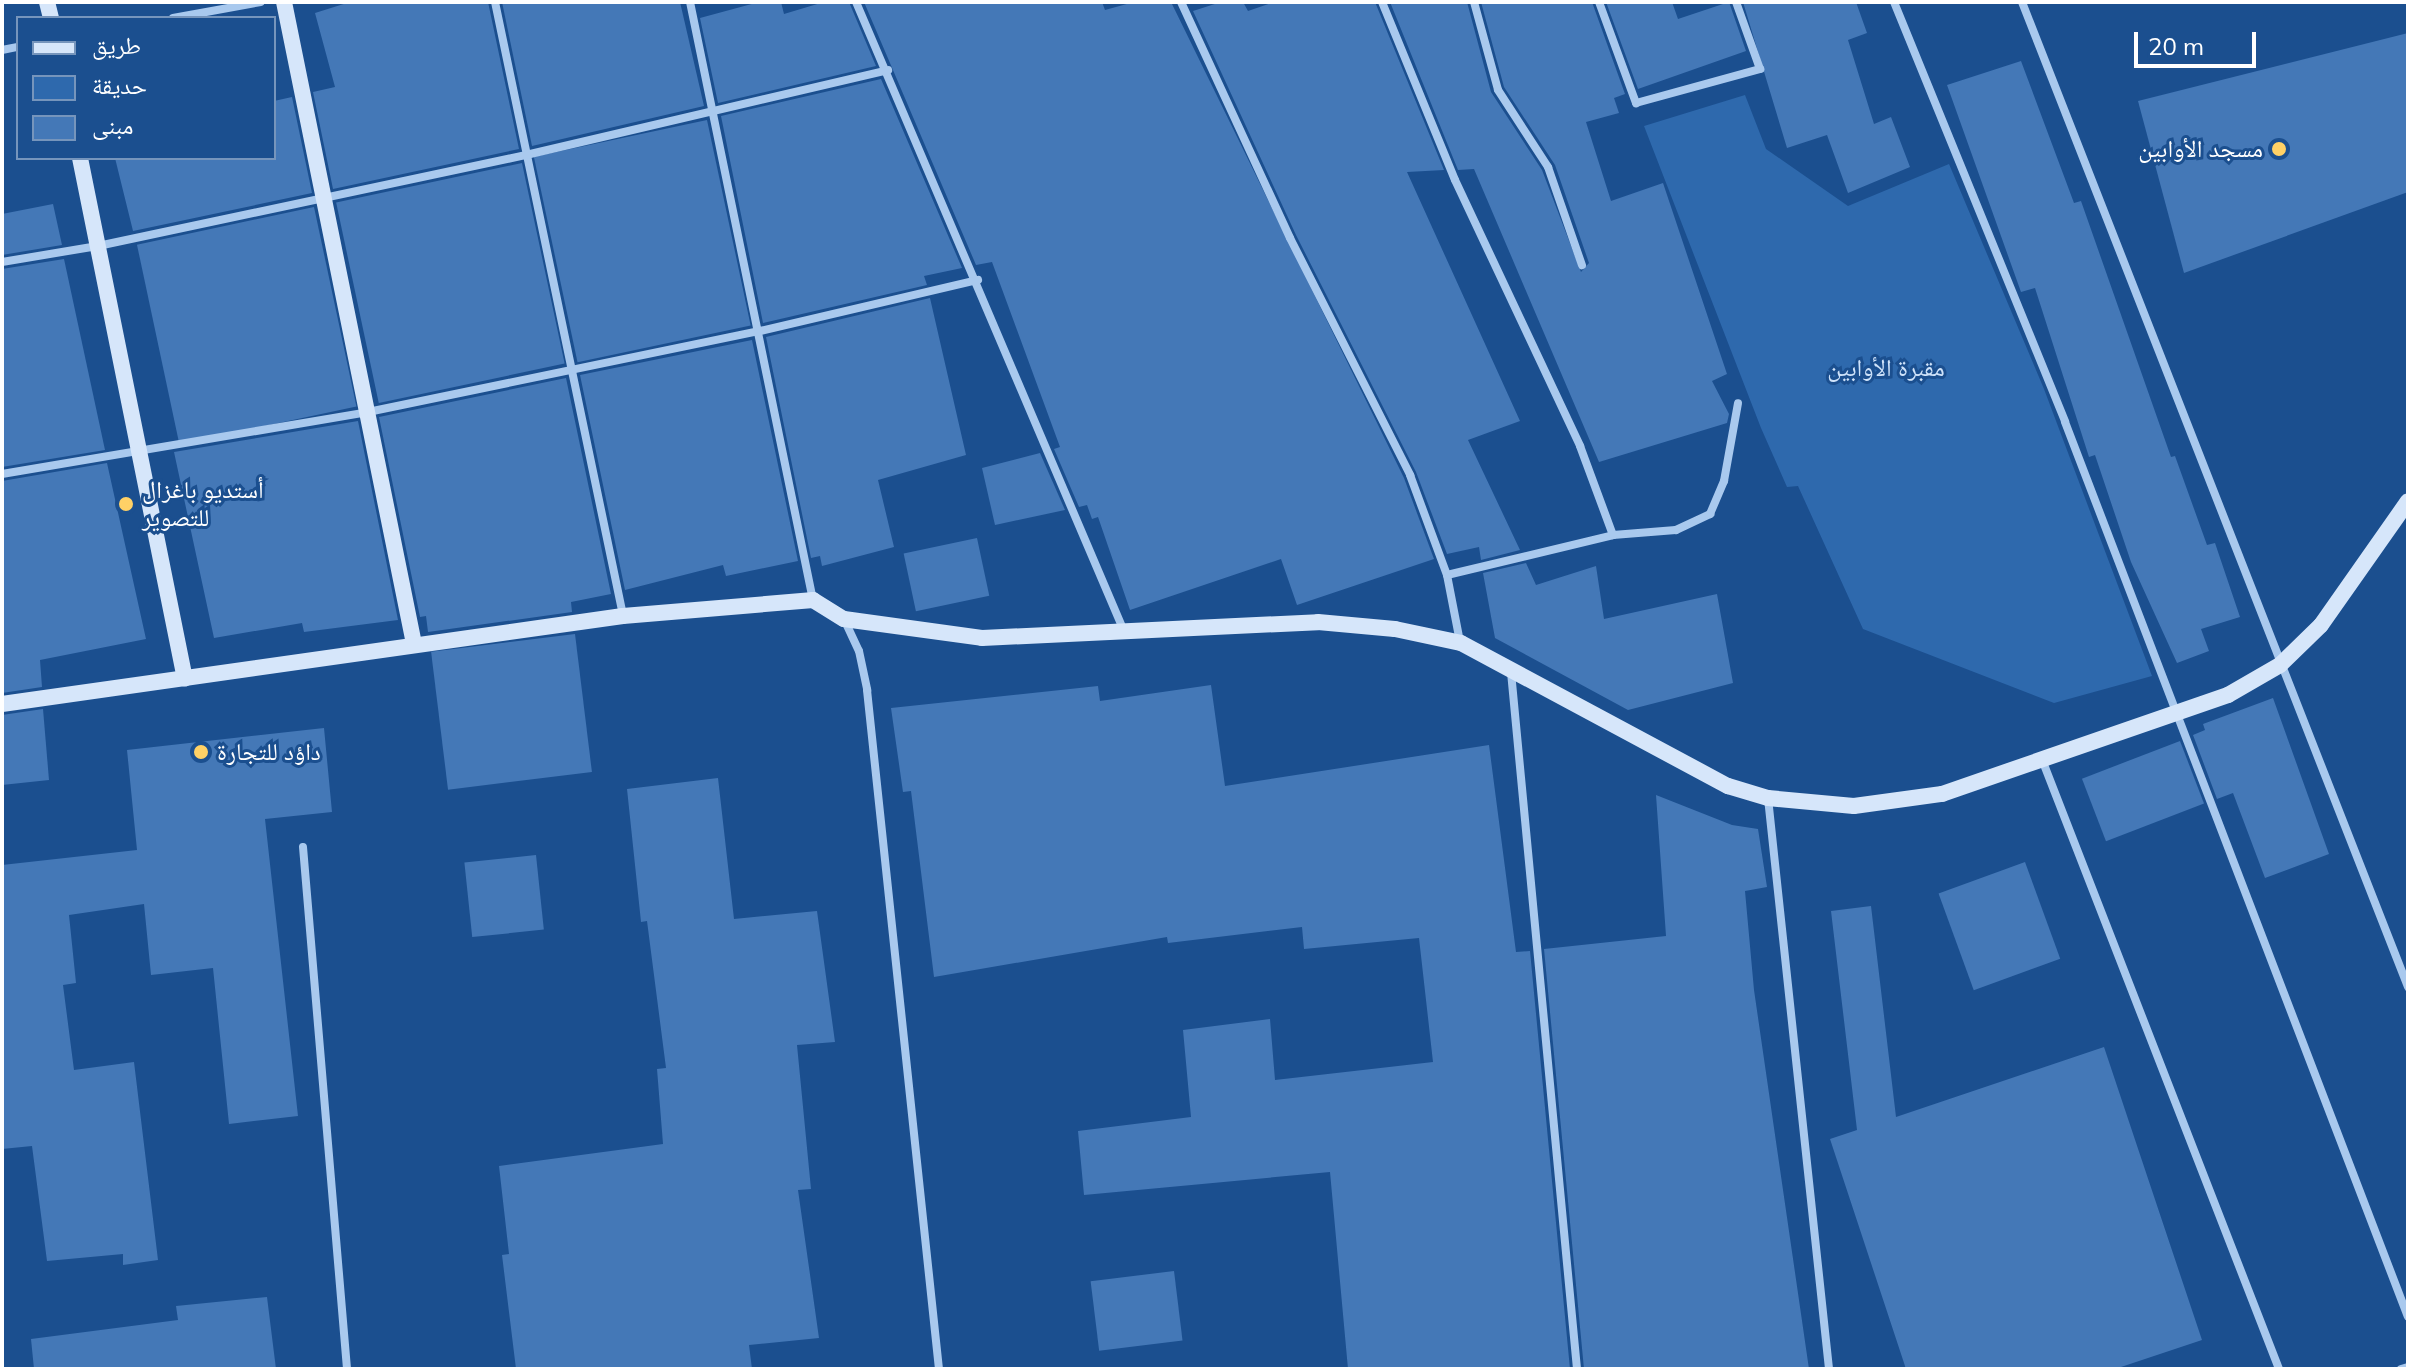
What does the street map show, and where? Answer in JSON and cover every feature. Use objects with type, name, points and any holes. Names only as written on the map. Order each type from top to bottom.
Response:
[{"type":"street","points":[[184,16],[261,2]]},
{"type":"street","points":[[284,2],[414,644]]},
{"type":"street","points":[[495,2],[623,616]]},
{"type":"street","points":[[690,2],[813,600]]},
{"type":"street","points":[[856,2],[978,280],[1123,629]]},
{"type":"street","points":[[1181,2],[1290,238],[1410,475],[1447,575],[1461,643]]},
{"type":"street","points":[[1382,2],[1455,180],[1580,446],[1613,535]]},
{"type":"street","points":[[1474,2],[1498,90],[1548,167],[1582,265]]},
{"type":"street","points":[[1599,2],[1636,103],[1760,69],[1736,2]]},
{"type":"street","points":[[1894,2],[2065,422],[2408,1317]]},
{"type":"street","points":[[2022,2],[2408,987]]},
{"type":"street","points":[[2,262],[98,246],[526,155],[712,114],[888,70]]},
{"type":"street","points":[[80,160],[142,452],[185,679]]},
{"type":"street","points":[[2,474],[368,412],[760,331],[978,280]]},
{"type":"street","points":[[1447,575],[1613,535],[1676,530],[1710,514],[1724,481],[1738,403]]},
{"type":"street","points":[[2,704],[623,616],[813,600],[844,619],[982,638],[1318,622],[1395,629],[1461,643],[1728,786],[1768,798],[1854,806],[1942,794],[2043,762],[2228,695],[2280,665],[2321,625],[2408,501]]},
{"type":"street","points":[[844,619],[859,651],[867,690],[939,1369]]},
{"type":"street","points":[[1511,672],[1577,1369]]},
{"type":"street","points":[[2043,762],[2279,1369]]},
{"type":"street","points":[[1768,798],[1829,1369]]},
{"type":"street","points":[[303,847],[347,1369]]},
{"type":"street","points":[[2401,1369],[2408,1367]]},
{"type":"green space","name":"مقبرة الأوابين","points":[[1745,95],[1766,149],[1848,206],[1949,164],[2044,389],[2152,676],[2054,703],[1863,629],[1798,486],[1787,487],[1761,428],[1644,126]]},
{"type":"building","points":[[350,2],[488,2],[519,149],[333,189],[313,92],[335,87],[315,13]]},
{"type":"building","points":[[502,2],[680,2],[704,106],[532,146]]},
{"type":"building","points":[[759,2],[781,2],[784,14],[824,2],[849,2],[876,66],[718,103],[700,18]]},
{"type":"building","points":[[864,2],[1102,2],[1105,10],[1134,2],[1171,2],[1404,478],[1434,559],[1297,605],[1281,559],[1130,610],[1098,517],[1092,519],[1087,505],[1079,507],[1054,449],[1060,447],[992,262],[976,265]]},
{"type":"building","points":[[1221,2],[1243,2],[1248,11],[1274,2],[1375,2],[1444,170],[1407,172],[1520,421],[1468,440],[1520,550],[1481,560],[1479,547],[1447,554],[1416,472],[1296,235],[1193,11]]},
{"type":"building","points":[[1390,2],[1467,2],[1491,92],[1542,170],[1581,272],[1589,263],[1555,165],[1504,87],[1481,2],[1592,2],[1625,94],[1614,98],[1619,113],[1586,122],[1611,201],[1663,183],[1727,374],[1712,381],[1729,414],[1727,423],[1599,462],[1474,169],[1458,170]]},
{"type":"building","points":[[1606,2],[1672,2],[1678,19],[1729,2],[1746,51],[1638,89]]},
{"type":"building","points":[[1743,2],[1856,2],[1867,33],[1848,40],[1874,124],[1891,117],[1910,167],[1848,193],[1827,135],[1787,148]]},
{"type":"building","name":"مسجد الأوابين","points":[[2408,33],[2408,192],[2184,273],[2138,101]]},
{"type":"building","points":[[2021,61],[2074,203],[2081,201],[2171,457],[2175,456],[2207,545],[2215,543],[2240,617],[2201,629],[2209,651],[2177,663],[2131,562],[2095,455],[2089,457],[2035,288],[2021,292],[1947,85]]},
{"type":"building","points":[[881,79],[962,268],[924,276],[927,285],[763,323],[721,116]]},
{"type":"building","points":[[292,97],[312,193],[133,231],[115,160],[276,160],[276,101]]},
{"type":"building","points":[[707,120],[751,325],[578,362],[534,157]]},
{"type":"building","points":[[522,163],[565,364],[379,403],[336,203]]},
{"type":"building","points":[[53,204],[62,245],[2,255],[2,214]]},
{"type":"building","points":[[314,207],[356,407],[179,444],[137,245]]},
{"type":"building","points":[[64,259],[105,450],[2,467],[2,269]]},
{"type":"building","points":[[930,298],[966,455],[878,480],[894,547],[822,566],[820,556],[811,558],[766,337]]},
{"type":"building","points":[[752,340],[798,561],[726,576],[723,565],[625,590],[580,375]]},
{"type":"building","points":[[566,378],[611,594],[571,602],[572,612],[428,632],[426,616],[420,617],[379,417]]},
{"type":"building","points":[[358,421],[398,620],[304,632],[302,623],[214,638],[174,452]]},
{"type":"building","points":[[1040,453],[1065,510],[995,525],[982,468]]},
{"type":"building","points":[[107,463],[146,639],[40,660],[42,687],[2,693],[2,481]]},
{"type":"building","points":[[977,538],[989,596],[916,611],[904,554]]},
{"type":"building","points":[[1526,563],[1536,585],[1596,566],[1604,619],[1717,594],[1733,683],[1628,710],[1495,638],[1483,573]]},
{"type":"building","points":[[575,634],[592,772],[448,790],[431,652]]},
{"type":"building","points":[[1211,685],[1225,786],[1489,745],[1516,952],[1530,951],[1570,1369],[1348,1369],[1330,1172],[1084,1195],[1078,1131],[1191,1117],[1183,1030],[1270,1019],[1275,1080],[1433,1062],[1419,938],[1304,949],[1302,927],[1168,943],[1167,937],[934,977],[911,791],[903,792],[891,708],[1098,686],[1100,701]]},
{"type":"building","points":[[2273,698],[2329,854],[2265,878],[2233,793],[2217,799],[2193,735],[2205,730],[2203,724]]},
{"type":"building","points":[[43,709],[49,780],[2,785],[2,715]]},
{"type":"building","points":[[324,728],[332,812],[265,819],[298,1116],[229,1124],[213,968],[151,975],[144,904],[69,915],[76,983],[63,985],[74,1070],[134,1062],[158,1260],[123,1265],[123,1254],[47,1261],[32,1146],[2,1149],[2,865],[137,850],[127,750]]},
{"type":"building","points":[[2180,741],[2204,804],[2106,841],[2082,779]]},
{"type":"building","points":[[718,778],[734,919],[817,911],[835,1042],[797,1045],[811,1189],[798,1190],[819,1338],[749,1345],[752,1369],[516,1369],[502,1255],[509,1254],[499,1166],[663,1144],[657,1069],[666,1068],[647,921],[641,922],[627,789]]},
{"type":"building","points":[[1656,795],[1732,825],[1758,829],[1767,887],[1745,891],[1754,990],[1809,1369],[1584,1369],[1544,949],[1666,936]]},
{"type":"building","points":[[536,855],[544,930],[472,937],[464,863]]},
{"type":"building","points":[[2025,862],[2060,959],[1974,990],[1939,893]]},
{"type":"building","points":[[1871,906],[1896,1117],[2104,1047],[2202,1340],[2115,1369],[1906,1369],[1830,1139],[1857,1130],[1831,911]]},
{"type":"building","points":[[1174,1271],[1183,1340],[1099,1351],[1091,1281]]},
{"type":"building","points":[[267,1297],[276,1369],[34,1369],[31,1339],[178,1320],[176,1306]]},
{"type":"place","name":"مسجد الأوابين","points":[[2279,149]]},
{"type":"place","name":"أستديو باغزال للتصوير","points":[[126,504]]},
{"type":"place","name":"داؤد للتجارة","points":[[201,752]]}]
